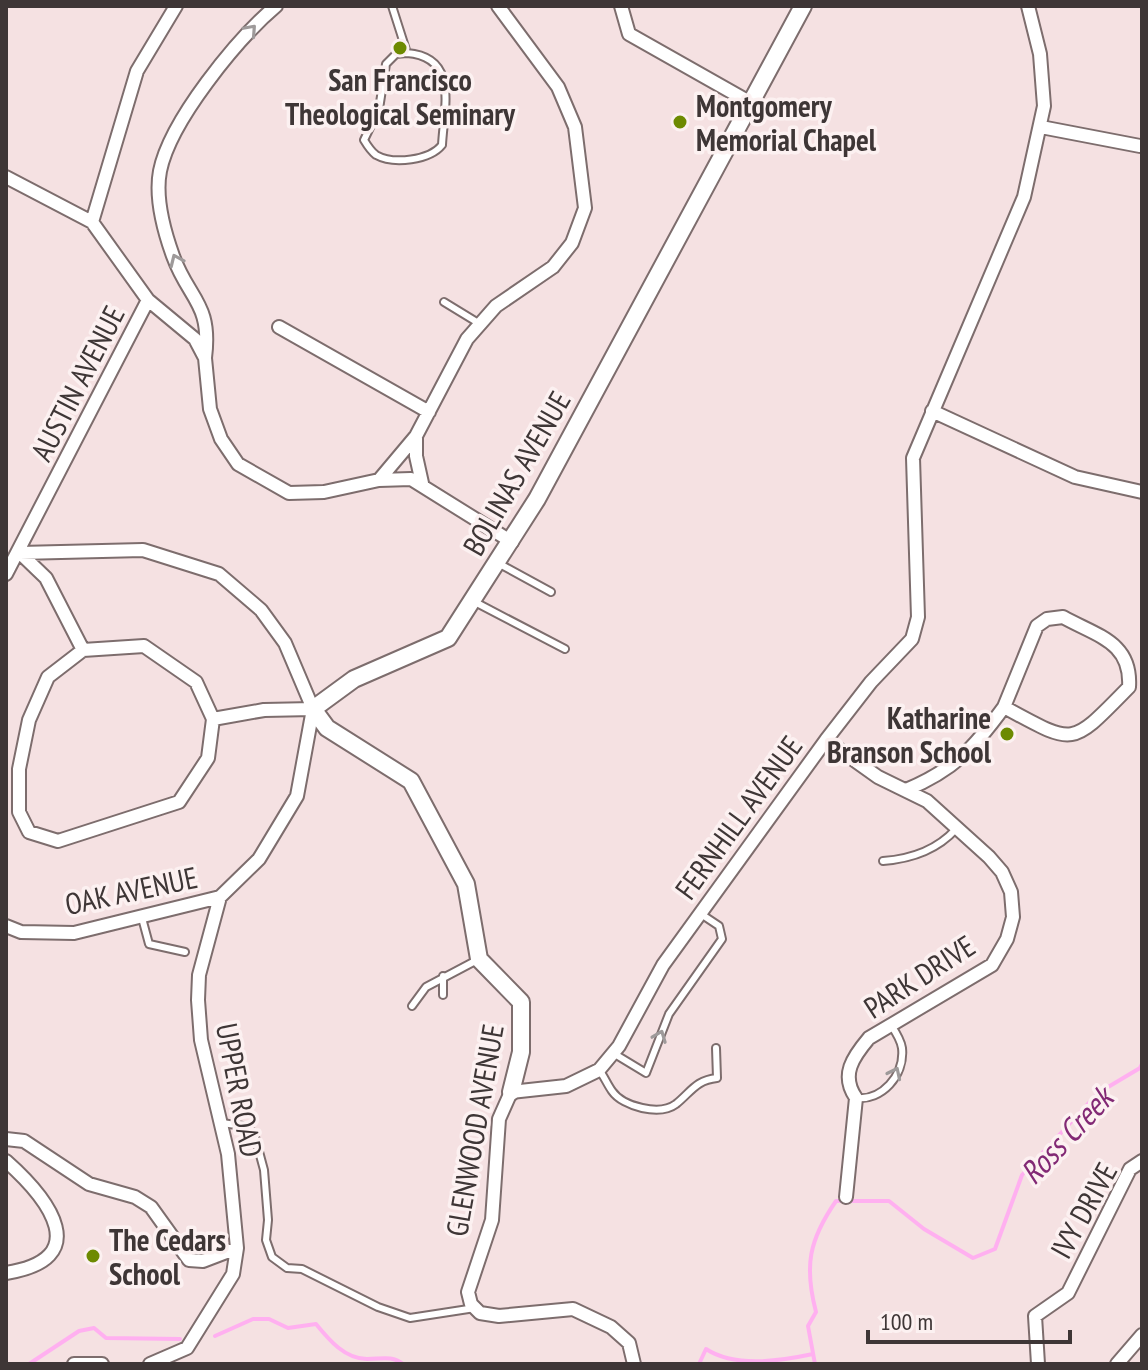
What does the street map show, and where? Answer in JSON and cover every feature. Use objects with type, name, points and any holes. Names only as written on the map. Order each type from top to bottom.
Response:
[{"type":"street","points":[[92,222],[137,71],[176,6]]},
{"type":"street","points":[[276,6],[215,70],[181,123],[160,171],[162,215],[174,259],[199,303],[208,327],[205,358],[210,409],[221,439],[238,464],[289,493],[324,492],[402,478],[422,483],[512,542]]},
{"type":"street","points":[[379,480],[416,436],[467,339],[496,306],[553,267],[572,243],[585,208],[582,163],[570,113],[558,87],[498,6]]},
{"type":"street","points":[[621,6],[629,34],[751,103]]},
{"type":"street","name":"BOLINAS AVENUE","points":[[313,709],[354,679],[448,638],[512,542],[803,6]]},
{"type":"street","name":"FERNHILL AVENUE","points":[[511,1092],[566,1086],[599,1070],[613,1053],[663,965],[826,740],[871,682],[912,639],[918,617],[913,458],[1024,197],[1041,127],[1044,106],[1040,54],[1028,6]]},
{"type":"street","points":[[1041,127],[1140,146]]},
{"type":"street","points":[[6,177],[92,222],[148,300],[195,339],[205,358]]},
{"type":"street","name":"AUSTIN AVENUE","points":[[6,574],[20,553],[148,300]]},
{"type":"street","points":[[181,326],[199,303]]},
{"type":"street","points":[[279,327],[429,412]]},
{"type":"street","points":[[932,411],[1075,477],[1142,492]]},
{"type":"street","points":[[416,436],[416,456],[422,483]]},
{"type":"street","points":[[20,553],[143,550],[219,574],[261,610],[285,643],[313,709],[327,728],[411,781],[466,884],[479,959]]},
{"type":"street","points":[[20,553],[46,578],[83,650]]},
{"type":"street","points":[[906,790],[940,776],[957,763],[1004,707],[1037,626],[1047,619],[1063,617],[1108,642],[1123,653],[1130,667],[1129,687],[1096,720],[1069,737],[1056,736],[1004,707]]},
{"type":"street","points":[[144,646],[196,682],[213,719],[208,758],[179,802],[58,841],[29,832],[19,812],[19,769],[29,720],[48,677],[83,650],[144,646]]},
{"type":"street","points":[[213,719],[264,710],[313,709]]},
{"type":"street","points":[[220,897],[259,859],[297,796],[313,709]]},
{"type":"street","name":"PARK DRIVE","points":[[826,740],[878,777],[927,801],[1002,872],[1011,892],[1013,917],[1007,939],[992,965],[869,1038],[856,1053],[847,1074],[849,1087],[856,1098],[846,1197]]},
{"type":"street","name":"OAK AVENUE","points":[[6,926],[21,932],[74,933],[220,897]]},
{"type":"street","name":"UPPER ROAD","points":[[150,1364],[187,1348],[233,1274],[237,1248],[222,1123],[201,1040],[198,1000],[199,975],[220,897]]},
{"type":"street","name":"GLENWOOD AVENUE","points":[[475,1308],[468,1292],[492,1220],[499,1119],[511,1092],[521,1052],[521,1002],[479,959]]},
{"type":"street","points":[[6,1139],[24,1141],[89,1184],[135,1197],[151,1207],[189,1260],[203,1261],[237,1248]]},
{"type":"street","points":[[6,1161],[46,1209],[57,1240],[56,1250],[41,1265],[6,1273]]},
{"type":"street","name":"IVY DRIVE","points":[[1038,1364],[1035,1316],[1068,1293],[1130,1169],[1142,1161]]},
{"type":"street","points":[[475,1308],[480,1313],[499,1316],[573,1309],[611,1327],[629,1343],[634,1364]]},
{"type":"street","points":[[1117,1364],[1142,1335]]},
{"type":"street","points":[[74,1364],[102,1364]]},
{"type":"lane","points":[[392,6],[407,53]]},
{"type":"lane","points":[[407,53],[425,55],[437,65],[445,79],[442,145],[436,152],[416,159],[387,158],[375,154],[364,140],[379,109],[386,64],[396,54],[407,53]]},
{"type":"lane","points":[[444,302],[480,324]]},
{"type":"lane","points":[[498,563],[551,592]]},
{"type":"lane","points":[[473,601],[565,649]]},
{"type":"lane","points":[[883,861],[908,859],[946,840],[956,829]]},
{"type":"lane","points":[[613,1053],[646,1073],[669,1014],[722,939],[719,926],[700,914]]},
{"type":"lane","points":[[142,918],[149,944],[185,952]]},
{"type":"lane","points":[[412,1006],[426,987],[479,959]]},
{"type":"lane","points":[[443,976],[443,995]]},
{"type":"lane","points":[[856,1098],[872,1100],[881,1094],[900,1064],[902,1048],[891,1025]]},
{"type":"lane","points":[[599,1070],[613,1093],[647,1109],[663,1110],[676,1104],[691,1087],[706,1079],[717,1078],[716,1048]]},
{"type":"lane","points":[[222,1123],[243,1126],[254,1133],[264,1170],[268,1220],[266,1240],[272,1257],[287,1268],[302,1269],[378,1307],[410,1318],[475,1308]]},
{"type":"waterway","name":"Ross Creek","points":[[815,1364],[808,1326],[816,1312],[810,1281],[811,1254],[820,1228],[836,1201],[889,1201],[924,1229],[973,1258],[995,1249],[1022,1175],[1098,1093],[1142,1064]]},
{"type":"waterway","points":[[215,1336],[253,1319],[269,1319],[288,1328],[316,1324],[332,1342],[352,1356],[390,1358],[403,1364]]},
{"type":"waterway","points":[[29,1364],[79,1331],[94,1328],[106,1338],[180,1339]]},
{"type":"waterway","points":[[699,1364],[706,1349],[744,1361],[772,1361],[813,1354]]},
{"type":"waterway","points":[[438,1364],[453,1364]]},
{"type":"place","name":"San Francisco Theological Seminary","points":[[400,48]]},
{"type":"place","name":"Montgomery Memorial Chapel","points":[[680,122]]},
{"type":"place","name":"Katharine Branson School","points":[[1007,734]]},
{"type":"place","name":"The Cedars School","points":[[93,1256]]}]
